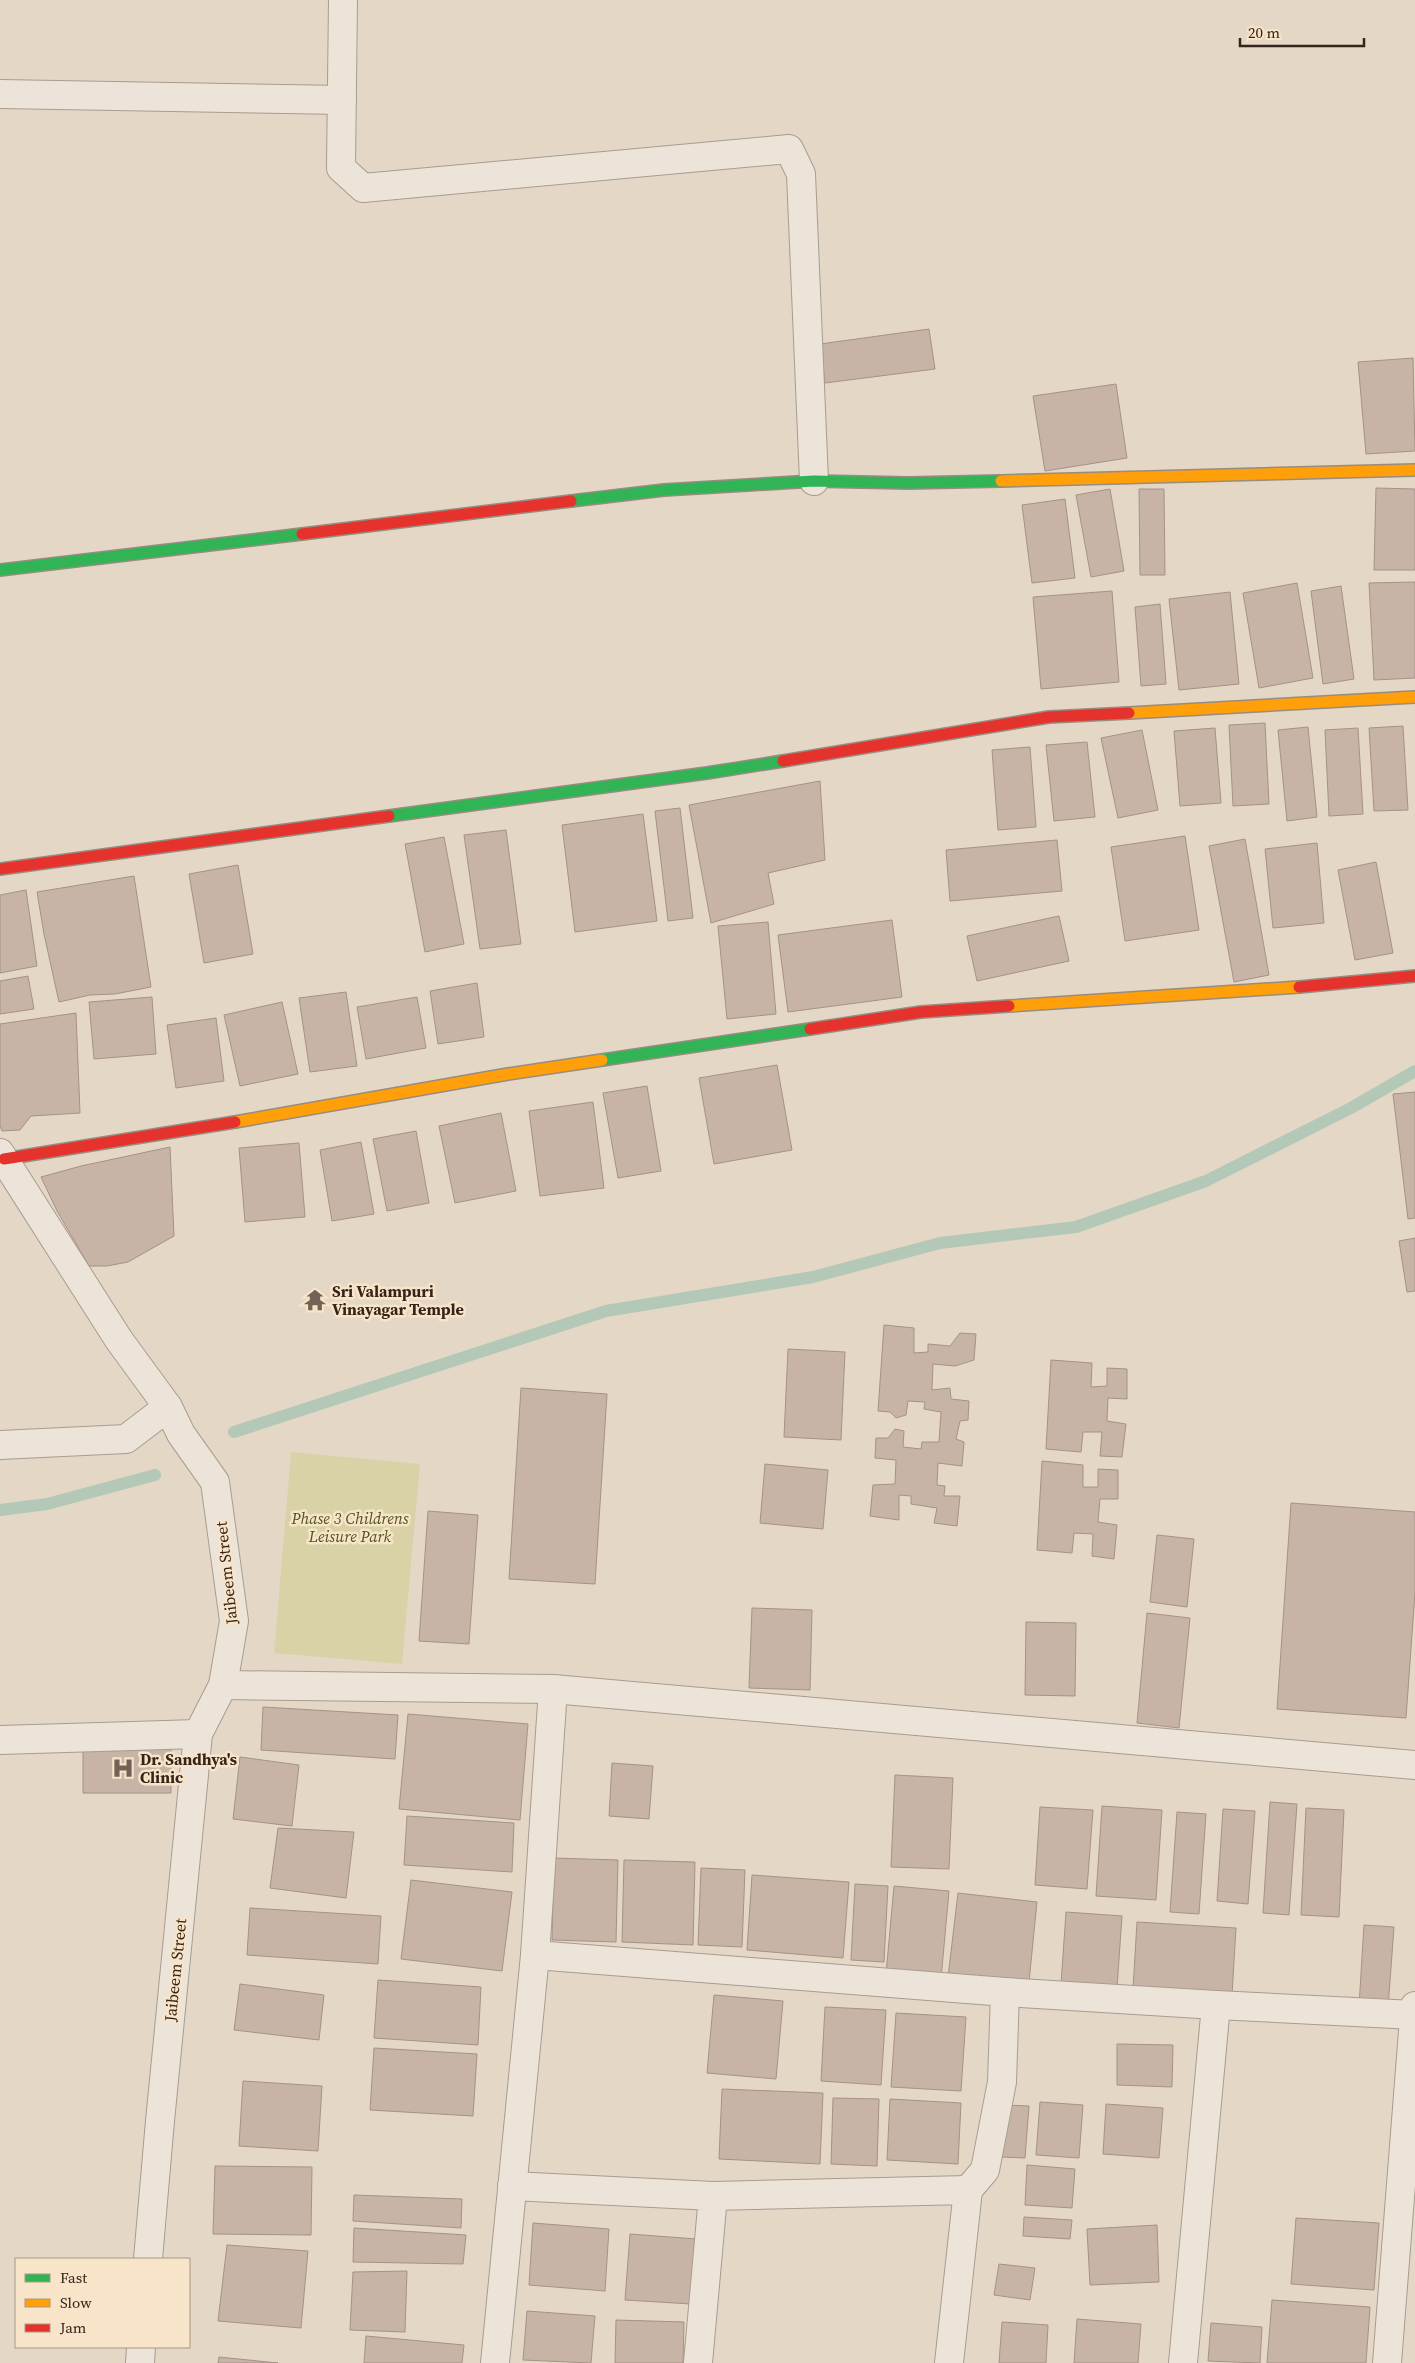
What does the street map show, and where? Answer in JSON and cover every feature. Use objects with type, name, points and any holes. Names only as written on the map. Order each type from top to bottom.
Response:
[{"type":"street","points":[[343,0],[341,168],[363,188],[789,149],[801,174],[814,481]]},
{"type":"street","points":[[0,94],[342,100]]},
{"type":"street","points":[[0,570],[664,490],[814,481],[908,483],[1415,470]]},
{"type":"street","points":[[0,868],[716,771],[1049,717],[1415,696]]},
{"type":"street","points":[[2,1156],[252,1119],[508,1074],[921,1012],[1343,984],[1415,976]]},
{"type":"street","name":"Jaibeem Street","points":[[2,1156],[119,1340],[168,1407],[181,1434],[215,1482],[234,1621],[223,1685],[198,1734],[148,2258]]},
{"type":"street","points":[[0,1445],[126,1439],[168,1407]]},
{"type":"street","points":[[223,1685],[553,1689],[1415,1765]]},
{"type":"street","points":[[495,2363],[535,1955],[553,1689]]},
{"type":"street","points":[[0,1740],[198,1734]]},
{"type":"street","points":[[535,1955],[1005,1992],[1216,2005],[1415,2010],[1387,2363]]},
{"type":"street","points":[[949,2363],[968,2190],[985,2170],[1002,2082],[1005,1992]]},
{"type":"street","points":[[1183,2363],[1216,2005]]},
{"type":"street","points":[[512,2186],[713,2196],[968,2190]]},
{"type":"street","points":[[698,2363],[713,2196]]},
{"type":"street","points":[[140,2363],[141,2348]]},
{"type":"green space","name":"Phase 3 Childrens Leisure Park","points":[[291,1452],[420,1464],[402,1664],[274,1653]]},
{"type":"building","points":[[929,329],[935,369],[825,383],[820,344]]},
{"type":"building","points":[[1413,358],[1415,451],[1366,454],[1358,362]]},
{"type":"building","points":[[1116,384],[1127,458],[1045,471],[1033,396]]},
{"type":"building","points":[[1376,488],[1415,489],[1415,570],[1374,570]]},
{"type":"building","points":[[1110,489],[1124,571],[1091,577],[1076,495]]},
{"type":"building","points":[[1139,489],[1164,489],[1165,575],[1140,575]]},
{"type":"building","points":[[1065,499],[1075,578],[1032,583],[1022,505]]},
{"type":"building","points":[[1415,582],[1415,678],[1374,680],[1369,583]]},
{"type":"building","points":[[1297,583],[1313,678],[1259,688],[1243,593]]},
{"type":"building","points":[[1341,586],[1354,679],[1323,684],[1311,591]]},
{"type":"building","points":[[1112,591],[1119,682],[1041,689],[1033,597]]},
{"type":"building","points":[[1230,592],[1239,684],[1179,690],[1169,599]]},
{"type":"building","points":[[1160,604],[1166,684],[1141,686],[1135,607]]},
{"type":"building","points":[[1265,723],[1269,804],[1233,806],[1229,725]]},
{"type":"building","points":[[1403,726],[1408,810],[1374,811],[1369,728]]},
{"type":"building","points":[[1308,727],[1317,817],[1287,821],[1278,730]]},
{"type":"building","points":[[1215,728],[1221,803],[1180,806],[1174,731]]},
{"type":"building","points":[[1358,728],[1363,814],[1329,816],[1325,730]]},
{"type":"building","points":[[1142,730],[1158,810],[1118,818],[1101,738]]},
{"type":"building","points":[[1087,742],[1095,817],[1054,821],[1046,745]]},
{"type":"building","points":[[1030,747],[1036,827],[998,830],[992,750]]},
{"type":"building","points":[[820,781],[825,860],[768,873],[774,904],[711,923],[689,805]]},
{"type":"building","points":[[680,808],[693,918],[668,921],[655,811]]},
{"type":"building","points":[[643,814],[657,921],[575,932],[562,825]]},
{"type":"building","points":[[506,830],[521,944],[480,949],[464,835]]},
{"type":"building","points":[[1185,836],[1199,930],[1125,941],[1111,847]]},
{"type":"building","points":[[444,837],[464,944],[425,952],[405,844]]},
{"type":"building","points":[[1245,839],[1269,975],[1234,982],[1209,846]]},
{"type":"building","points":[[1057,840],[1062,891],[950,901],[946,850]]},
{"type":"building","points":[[1317,843],[1324,923],[1273,928],[1265,849]]},
{"type":"building","points":[[1376,862],[1393,953],[1355,960],[1338,870]]},
{"type":"building","points":[[238,865],[253,954],[204,963],[189,874]]},
{"type":"building","points":[[134,876],[151,987],[115,994],[90,995],[59,1002],[37,892]]},
{"type":"building","points":[[26,890],[37,966],[0,973],[0,895]]},
{"type":"building","points":[[1059,916],[1069,961],[977,981],[967,936]]},
{"type":"building","points":[[892,920],[902,997],[788,1012],[778,935]]},
{"type":"building","points":[[768,922],[776,1014],[727,1019],[718,926]]},
{"type":"building","points":[[28,976],[34,1009],[0,1014],[0,981]]},
{"type":"building","points":[[477,983],[484,1037],[438,1044],[430,991]]},
{"type":"building","points":[[346,992],[357,1066],[310,1072],[299,998]]},
{"type":"building","points":[[152,997],[156,1054],[94,1059],[89,1002]]},
{"type":"building","points":[[417,997],[426,1048],[366,1059],[357,1007]]},
{"type":"building","points":[[282,1002],[298,1074],[240,1086],[224,1015]]},
{"type":"building","points":[[76,1013],[80,1113],[31,1116],[20,1130],[2,1131],[0,1126],[0,1024]]},
{"type":"building","points":[[216,1018],[224,1081],[176,1088],[167,1025]]},
{"type":"building","points":[[777,1065],[792,1150],[714,1164],[699,1078]]},
{"type":"building","points":[[647,1086],[661,1171],[618,1178],[603,1093]]},
{"type":"building","points":[[1415,1092],[1415,1218],[1408,1219],[1393,1094]]},
{"type":"building","points":[[593,1102],[604,1188],[540,1196],[529,1111]]},
{"type":"building","points":[[501,1113],[516,1191],[455,1203],[439,1126]]},
{"type":"building","points":[[416,1131],[429,1203],[387,1211],[373,1139]]},
{"type":"building","points":[[361,1142],[374,1214],[332,1221],[320,1150]]},
{"type":"building","points":[[299,1143],[305,1217],[245,1222],[239,1148]]},
{"type":"building","points":[[170,1147],[174,1236],[128,1262],[107,1266],[89,1266],[57,1211],[41,1177],[81,1166]]},
{"type":"building","points":[[1415,1238],[1415,1291],[1407,1292],[1399,1241]]},
{"type":"building","points":[[884,1325],[914,1328],[914,1353],[928,1352],[928,1344],[950,1346],[960,1333],[976,1334],[974,1360],[955,1366],[933,1364],[932,1390],[950,1388],[951,1399],[969,1401],[968,1420],[960,1421],[956,1439],[964,1442],[962,1466],[938,1463],[937,1485],[945,1486],[944,1496],[960,1496],[957,1526],[934,1523],[937,1508],[911,1504],[911,1496],[899,1495],[899,1520],[870,1516],[873,1485],[895,1484],[896,1460],[875,1458],[876,1438],[888,1438],[895,1429],[904,1431],[903,1447],[921,1449],[922,1442],[939,1442],[941,1412],[924,1409],[925,1402],[908,1401],[906,1415],[896,1418],[890,1412],[878,1411]]},
{"type":"building","points":[[788,1349],[845,1352],[841,1440],[784,1437]]},
{"type":"building","points":[[1051,1360],[1092,1363],[1091,1387],[1107,1386],[1107,1368],[1127,1369],[1127,1399],[1108,1398],[1107,1421],[1126,1424],[1122,1457],[1100,1456],[1102,1432],[1083,1432],[1081,1452],[1046,1449]]},
{"type":"building","points":[[521,1388],[607,1394],[595,1584],[509,1579]]},
{"type":"building","points":[[1042,1461],[1083,1465],[1083,1487],[1098,1487],[1098,1469],[1118,1470],[1118,1499],[1100,1499],[1098,1522],[1117,1525],[1114,1559],[1092,1556],[1093,1534],[1074,1533],[1072,1553],[1037,1550]]},
{"type":"building","points":[[765,1464],[828,1470],[823,1529],[760,1523]]},
{"type":"building","points":[[1291,1503],[1415,1512],[1415,1593],[1406,1718],[1277,1709]]},
{"type":"building","points":[[428,1511],[478,1515],[469,1644],[419,1641]]},
{"type":"building","points":[[1157,1535],[1194,1539],[1187,1607],[1150,1602]]},
{"type":"building","points":[[752,1608],[812,1610],[810,1690],[749,1688]]},
{"type":"building","points":[[1147,1613],[1190,1618],[1179,1728],[1137,1723]]},
{"type":"building","points":[[1026,1622],[1076,1623],[1075,1696],[1025,1695]]},
{"type":"building","points":[[263,1707],[398,1715],[395,1759],[261,1750]]},
{"type":"building","points":[[408,1714],[528,1724],[520,1820],[399,1809]]},
{"type":"building","points":[[171,1745],[171,1793],[83,1793],[83,1746]]},
{"type":"building","points":[[240,1757],[299,1765],[292,1826],[233,1819]]},
{"type":"building","points":[[612,1763],[653,1766],[649,1819],[609,1816]]},
{"type":"building","points":[[895,1775],[953,1778],[949,1869],[891,1867]]},
{"type":"building","points":[[1270,1802],[1297,1804],[1289,1915],[1263,1913]]},
{"type":"building","points":[[1102,1806],[1162,1810],[1156,1900],[1096,1896]]},
{"type":"building","points":[[1040,1807],[1093,1810],[1087,1889],[1035,1885]]},
{"type":"building","points":[[1306,1808],[1344,1810],[1339,1917],[1301,1915]]},
{"type":"building","points":[[1223,1809],[1255,1811],[1248,1904],[1217,1901]]},
{"type":"building","points":[[1177,1812],[1206,1814],[1199,1914],[1170,1912]]},
{"type":"building","points":[[407,1816],[514,1823],[512,1872],[404,1865]]},
{"type":"building","points":[[278,1828],[354,1832],[346,1898],[270,1888]]},
{"type":"building","points":[[554,1858],[618,1860],[616,1942],[552,1940]]},
{"type":"building","points":[[624,1860],[695,1862],[693,1945],[622,1942]]},
{"type":"building","points":[[701,1868],[745,1870],[742,1947],[698,1945]]},
{"type":"building","points":[[752,1875],[849,1882],[843,1958],[747,1950]]},
{"type":"building","points":[[411,1880],[512,1892],[502,1971],[401,1959]]},
{"type":"building","points":[[855,1884],[888,1886],[884,1962],[851,1960]]},
{"type":"building","points":[[894,1886],[949,1891],[941,1979],[886,1974]]},
{"type":"building","points":[[958,1893],[1037,1902],[1029,1982],[948,1977]]},
{"type":"building","points":[[250,1908],[381,1916],[378,1964],[247,1955]]},
{"type":"building","points":[[1066,1912],[1122,1916],[1117,1988],[1061,1984]]},
{"type":"building","points":[[1137,1922],[1236,1928],[1232,1995],[1133,1989]]},
{"type":"building","points":[[1364,1925],[1394,1927],[1388,2008],[1359,2006]]},
{"type":"building","points":[[378,1980],[481,1987],[478,2045],[374,2038]]},
{"type":"building","points":[[240,1984],[324,1995],[319,2040],[234,2030]]},
{"type":"building","points":[[714,1995],[783,2001],[776,2079],[707,2073]]},
{"type":"building","points":[[825,2007],[886,2010],[881,2085],[821,2081]]},
{"type":"building","points":[[896,2013],[966,2017],[961,2091],[891,2087]]},
{"type":"building","points":[[1117,2044],[1173,2045],[1172,2087],[1117,2085]]},
{"type":"building","points":[[374,2048],[477,2054],[473,2116],[370,2110]]},
{"type":"building","points":[[243,2081],[322,2086],[318,2151],[239,2146]]},
{"type":"building","points":[[722,2089],[823,2093],[820,2164],[719,2159]]},
{"type":"building","points":[[833,2098],[879,2099],[877,2166],[831,2164]]},
{"type":"building","points":[[890,2099],[961,2103],[958,2164],[887,2160]]},
{"type":"building","points":[[1040,2102],[1083,2105],[1079,2158],[1036,2155]]},
{"type":"building","points":[[1106,2104],[1163,2108],[1159,2158],[1103,2154]]},
{"type":"building","points":[[1005,2105],[1029,2106],[1025,2158],[1001,2157]]},
{"type":"building","points":[[1027,2165],[1075,2169],[1072,2208],[1025,2205]]},
{"type":"building","points":[[215,2166],[312,2167],[311,2235],[213,2234]]},
{"type":"building","points":[[354,2195],[462,2199],[461,2228],[353,2221]]},
{"type":"building","points":[[1024,2217],[1072,2220],[1070,2239],[1023,2236]]},
{"type":"building","points":[[1296,2218],[1379,2223],[1374,2290],[1291,2284]]},
{"type":"building","points":[[533,2223],[609,2229],[605,2291],[529,2285]]},
{"type":"building","points":[[1157,2225],[1159,2282],[1090,2285],[1087,2229]]},
{"type":"building","points":[[354,2228],[466,2235],[463,2264],[353,2262]]},
{"type":"building","points":[[630,2234],[696,2239],[691,2304],[625,2300]]},
{"type":"building","points":[[227,2245],[308,2251],[301,2328],[218,2321]]},
{"type":"building","points":[[999,2264],[1035,2268],[1030,2300],[994,2295]]},
{"type":"building","points":[[407,2271],[405,2332],[350,2330],[353,2272]]},
{"type":"building","points":[[1272,2300],[1370,2307],[1366,2363],[1267,2363]]},
{"type":"building","points":[[527,2311],[595,2316],[591,2363],[523,2360]]},
{"type":"building","points":[[1077,2319],[1141,2324],[1138,2363],[1074,2363]]},
{"type":"building","points":[[616,2320],[684,2322],[683,2363],[615,2363]]},
{"type":"building","points":[[1002,2322],[1048,2325],[1046,2363],[999,2363]]},
{"type":"building","points":[[1211,2323],[1262,2327],[1260,2363],[1208,2361]]},
{"type":"building","points":[[366,2336],[464,2345],[462,2363],[364,2363]]},
{"type":"building","points":[[219,2357],[278,2363],[218,2363]]},
{"type":"waterway","points":[[234,1432],[606,1311],[813,1277],[940,1243],[1076,1227],[1206,1181],[1351,1108],[1415,1071]]},
{"type":"waterway","points":[[0,1510],[47,1504],[155,1475]]},
{"type":"traffic: fast","points":[[571,501],[664,490],[814,481],[908,483],[1001,481]]},
{"type":"traffic: fast","points":[[0,570],[302,534]]},
{"type":"traffic: fast","points":[[389,816],[783,761]]},
{"type":"traffic: fast","points":[[602,1060],[810,1029]]},
{"type":"traffic: slow","points":[[1001,481],[1415,470]]},
{"type":"traffic: slow","points":[[1129,713],[1415,697]]},
{"type":"traffic: slow","points":[[1009,1006],[1299,987]]},
{"type":"traffic: slow","points":[[235,1122],[508,1074],[602,1060]]},
{"type":"traffic: jam","points":[[302,534],[571,501]]},
{"type":"traffic: jam","points":[[783,761],[1049,717],[1129,713]]},
{"type":"traffic: jam","points":[[0,869],[389,816]]},
{"type":"traffic: jam","points":[[1299,987],[1415,976]]},
{"type":"traffic: jam","points":[[810,1029],[921,1012],[1009,1006]]},
{"type":"traffic: jam","points":[[4,1159],[235,1122]]},
{"type":"place","name":"Sri Valampuri Vinayagar Temple","points":[[315,1300]]},
{"type":"place","name":"Dr. Sandhya's Clinic","points":[[123,1768]]}]
